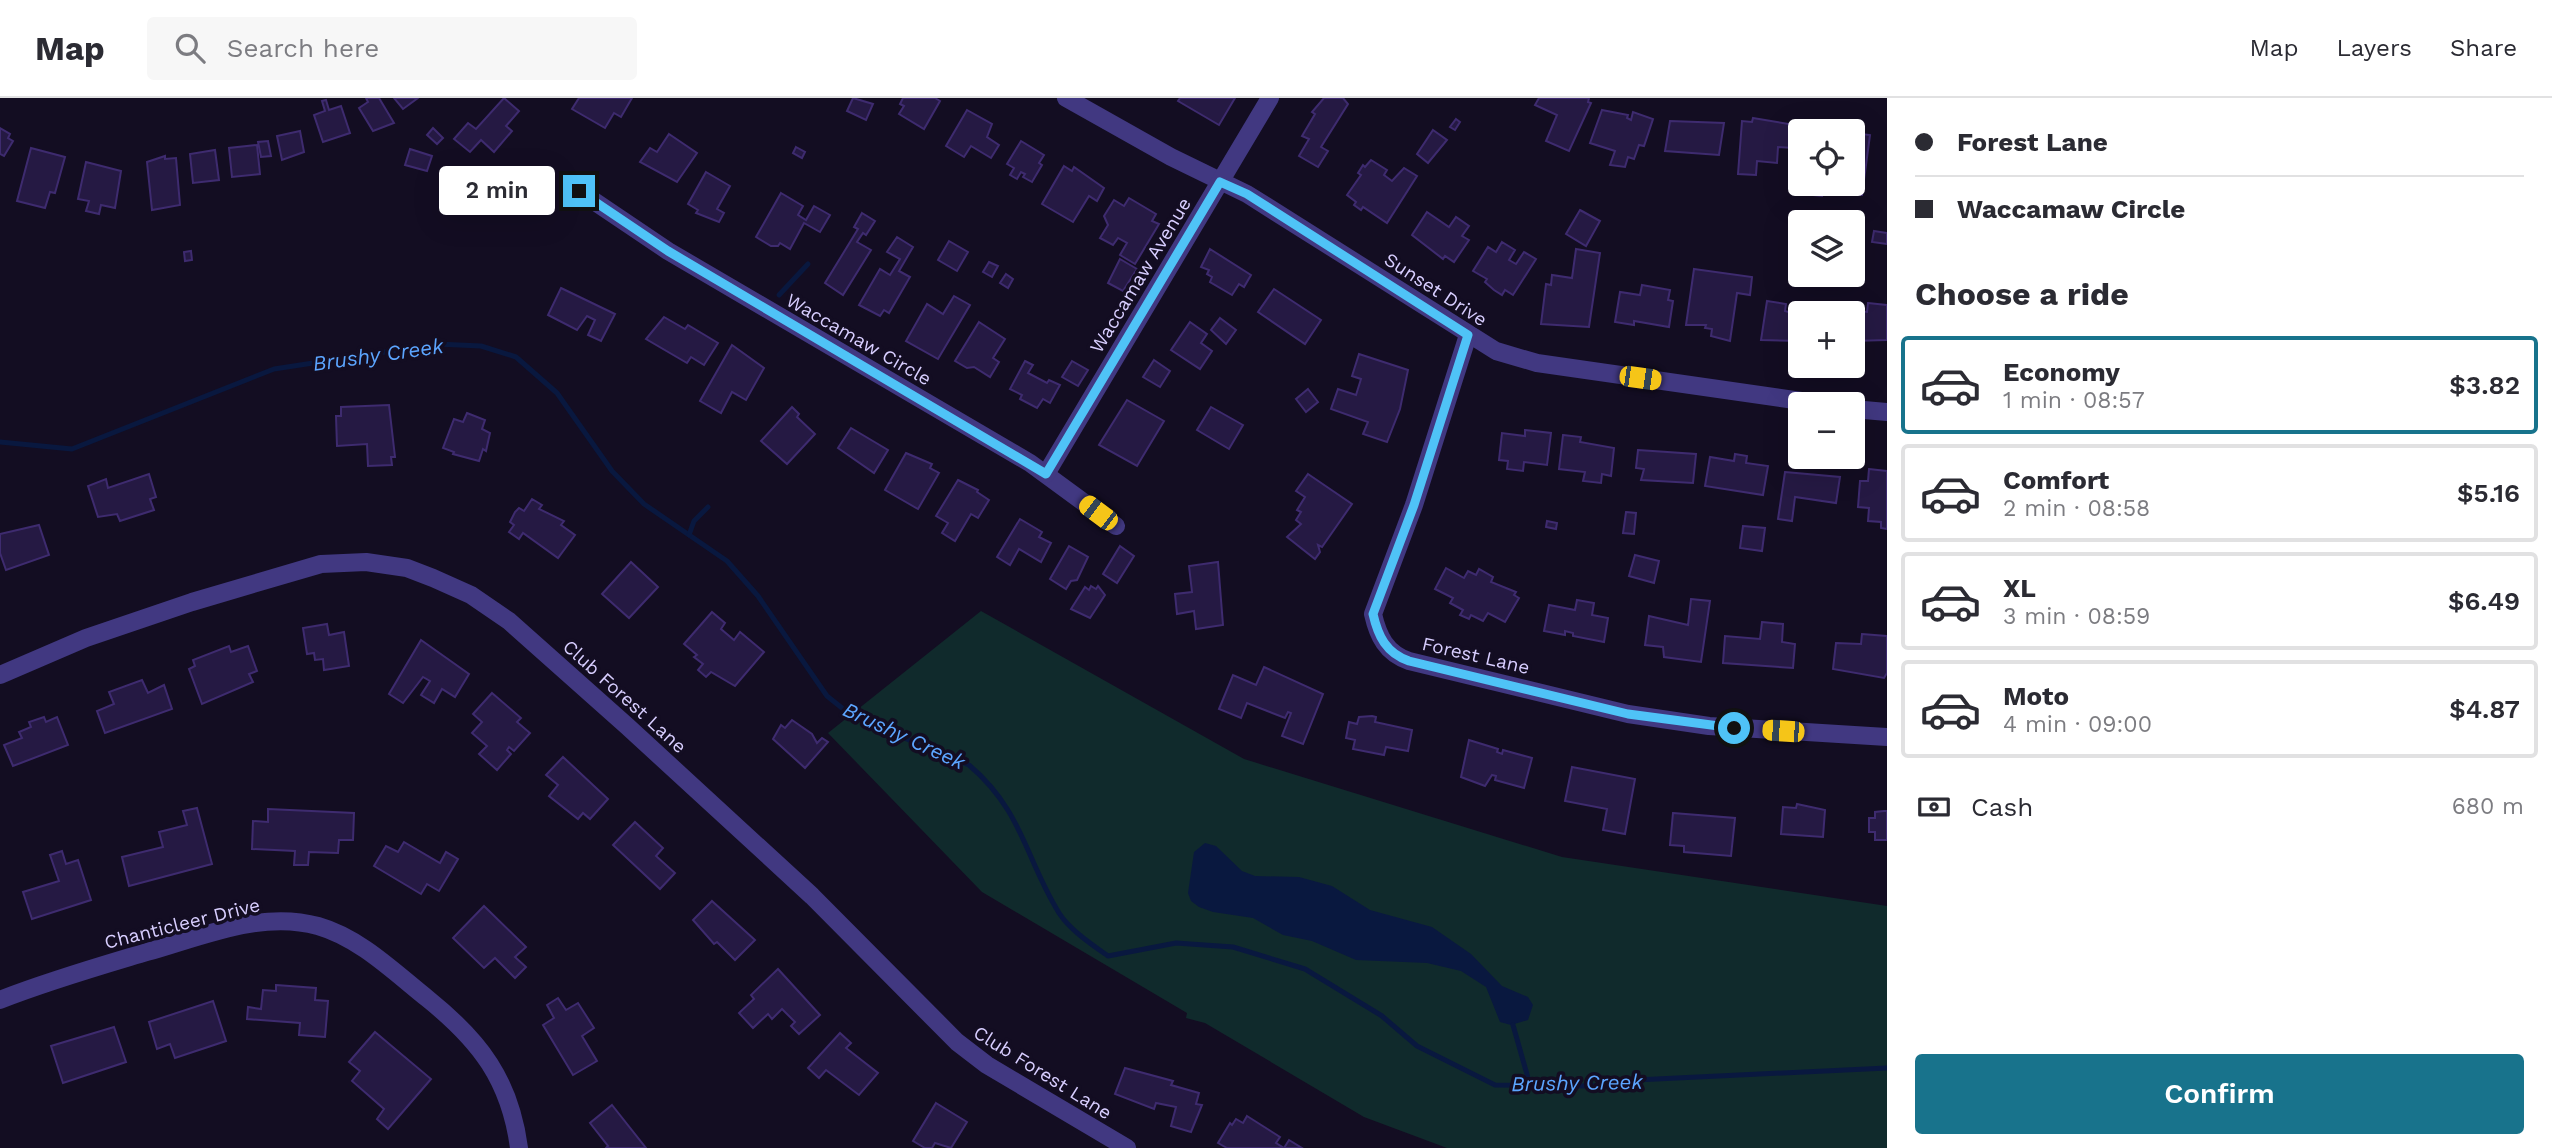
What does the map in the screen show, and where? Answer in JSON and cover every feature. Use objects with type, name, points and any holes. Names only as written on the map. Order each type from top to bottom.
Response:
[{"type":"street","name":"Sunset Drive","points":[[1066,98],[1247,194],[1496,351],[1537,363],[1788,399]]},
{"type":"street","name":"Waccamaw Avenue","points":[[1046,474],[1270,98]]},
{"type":"street","name":"Waccamaw Circle","points":[[579,191],[668,251],[1046,474],[1116,526]]},
{"type":"street","name":"Forest Lane","points":[[1468,335],[1414,505],[1373,614],[1377,632],[1389,650],[1409,661],[1628,714],[1709,726],[1887,737]]},
{"type":"street","points":[[1865,410],[1887,412]]},
{"type":"street","name":"Club Forest Lane","points":[[0,675],[99,633],[192,601],[321,564],[366,562],[407,568],[433,578],[471,596],[509,621],[812,896],[957,1042],[987,1065],[1127,1148]]},
{"type":"street","name":"Chanticleer Drive","points":[[0,1000],[79,972],[242,925],[275,921],[319,926],[352,941],[381,961],[443,1011],[475,1042],[504,1087],[513,1112],[519,1148]]},
{"type":"green space","points":[[981,611],[1244,759],[1562,857],[1887,906],[1887,1148],[1447,1148],[1364,1117],[1205,1023],[1186,1018],[1187,1013],[982,892],[828,733]]},
{"type":"water","points":[[1205,843],[1216,846],[1242,871],[1255,876],[1299,877],[1332,886],[1370,910],[1432,927],[1471,954],[1502,986],[1528,997],[1533,1005],[1528,1020],[1511,1025],[1500,1022],[1486,987],[1461,971],[1427,963],[1356,960],[1312,941],[1283,935],[1253,918],[1213,912],[1199,907],[1191,901],[1188,893],[1194,852]]},
{"type":"building","points":[[366,98],[379,98],[394,123],[373,131],[359,108],[368,102]]},
{"type":"building","points":[[394,98],[418,98],[403,109]]},
{"type":"building","points":[[504,98],[519,111],[506,126],[512,131],[494,152],[481,140],[470,152],[454,139],[468,123],[476,129]]},
{"type":"building","points":[[579,98],[632,98],[621,117],[614,113],[605,128],[572,109]]},
{"type":"building","points":[[853,98],[873,104],[866,120],[847,111]]},
{"type":"building","points":[[903,98],[935,98],[940,101],[924,129],[899,114],[904,106],[900,104]]},
{"type":"building","points":[[1180,98],[1235,98],[1219,125],[1178,101]]},
{"type":"building","points":[[1324,98],[1343,98],[1348,104],[1321,147],[1328,151],[1318,167],[1299,156],[1309,139],[1302,136],[1315,114],[1312,112]]},
{"type":"building","points":[[1539,98],[1589,98],[1588,102],[1591,103],[1569,151],[1546,141],[1557,115],[1535,105]]},
{"type":"building","points":[[326,100],[329,110],[341,106],[350,133],[323,142],[314,115],[325,111],[322,101]]},
{"type":"building","points":[[967,110],[992,124],[987,137],[999,145],[991,158],[971,146],[964,157],[946,146]]},
{"type":"building","points":[[1602,110],[1628,115],[1627,118],[1631,120],[1633,112],[1653,119],[1644,146],[1639,145],[1634,159],[1628,157],[1625,167],[1610,165],[1615,151],[1590,143]]},
{"type":"building","points":[[1753,118],[1788,124],[1788,148],[1778,147],[1777,163],[1757,161],[1756,175],[1738,174],[1742,121],[1752,122]]},
{"type":"building","points":[[1456,119],[1460,122],[1455,130],[1450,127]]},
{"type":"building","points":[[1670,121],[1724,123],[1719,155],[1665,151]]},
{"type":"building","points":[[0,128],[10,134],[8,138],[13,141],[4,156],[0,154]]},
{"type":"building","points":[[433,128],[443,138],[437,144],[427,135]]},
{"type":"building","points":[[1433,130],[1447,140],[1428,163],[1417,154]]},
{"type":"building","points":[[300,131],[304,152],[282,160],[277,136]]},
{"type":"building","points":[[669,134],[697,153],[677,182],[640,162],[650,148],[657,152]]},
{"type":"building","points":[[1865,134],[1870,135],[1865,172]]},
{"type":"building","points":[[268,141],[271,156],[261,157],[258,142]]},
{"type":"building","points":[[1021,141],[1044,155],[1039,163],[1042,165],[1032,182],[1023,177],[1025,174],[1021,172],[1017,179],[1010,175],[1014,168],[1007,164]]},
{"type":"building","points":[[257,145],[260,174],[232,177],[229,148]]},
{"type":"building","points":[[796,147],[805,152],[802,158],[793,153]]},
{"type":"building","points":[[31,148],[65,157],[55,193],[50,192],[45,208],[17,201]]},
{"type":"building","points":[[410,149],[432,156],[427,171],[405,165]]},
{"type":"building","points":[[215,150],[219,180],[193,183],[190,154]]},
{"type":"building","points":[[165,156],[165,159],[176,158],[180,205],[152,210],[147,162]]},
{"type":"building","points":[[1371,160],[1387,170],[1384,175],[1392,181],[1404,168],[1417,176],[1387,223],[1363,207],[1361,210],[1347,195],[1361,175],[1358,173],[1363,165],[1365,167]]},
{"type":"building","points":[[86,162],[121,171],[115,208],[101,205],[99,214],[86,211],[89,201],[78,199]]},
{"type":"building","points":[[1064,166],[1072,171],[1074,167],[1104,188],[1097,201],[1089,196],[1073,222],[1042,204]]},
{"type":"building","points":[[706,172],[730,186],[717,209],[724,213],[719,222],[696,213],[698,210],[688,204]]},
{"type":"building","points":[[443,181],[486,187],[483,207],[440,201]]},
{"type":"building","points":[[781,193],[803,206],[798,215],[806,220],[814,206],[830,215],[820,232],[804,223],[790,249],[780,243],[778,246],[771,246],[756,237]]},
{"type":"building","points":[[1129,198],[1156,214],[1152,221],[1159,224],[1135,264],[1120,255],[1127,243],[1118,238],[1113,245],[1100,238],[1108,225],[1104,216],[1114,200],[1124,206]]},
{"type":"building","points":[[1580,210],[1600,221],[1586,246],[1566,234]]},
{"type":"building","points":[[1427,212],[1449,227],[1456,217],[1469,226],[1462,236],[1469,240],[1454,262],[1445,256],[1443,259],[1412,235]]},
{"type":"building","points":[[862,213],[875,221],[866,235],[863,233],[857,242],[871,250],[843,295],[825,283],[858,229],[854,227]]},
{"type":"building","points":[[1874,231],[1887,233],[1887,244],[1872,242]]},
{"type":"building","points":[[897,237],[913,247],[899,271],[910,277],[889,313],[884,310],[880,316],[859,305],[880,269],[890,275],[900,259],[887,252]]},
{"type":"building","points":[[949,241],[968,252],[957,271],[938,260]]},
{"type":"building","points":[[1502,242],[1515,250],[1509,260],[1516,264],[1524,252],[1536,259],[1513,295],[1505,290],[1502,295],[1485,282],[1487,279],[1473,271],[1488,247],[1496,252]]},
{"type":"building","points":[[1210,249],[1251,275],[1244,287],[1239,284],[1232,295],[1210,282],[1212,277],[1207,274],[1209,270],[1201,267]]},
{"type":"building","points":[[1576,249],[1600,253],[1589,327],[1541,324],[1546,284],[1551,285],[1552,275],[1572,278]]},
{"type":"building","points":[[191,251],[192,260],[185,261],[184,252]]},
{"type":"building","points":[[1120,259],[1137,269],[1123,291],[1108,283]]},
{"type":"building","points":[[989,262],[998,266],[992,277],[983,272]]},
{"type":"building","points":[[1694,269],[1752,277],[1750,295],[1737,293],[1730,341],[1711,336],[1712,329],[1705,328],[1706,325],[1686,325]]},
{"type":"building","points":[[1006,274],[1013,279],[1008,288],[1000,283]]},
{"type":"building","points":[[1642,285],[1670,290],[1668,300],[1673,301],[1669,327],[1634,321],[1634,325],[1615,322],[1620,292],[1640,295]]},
{"type":"building","points":[[561,288],[615,314],[601,341],[588,335],[595,320],[587,316],[577,330],[548,315]]},
{"type":"building","points":[[1274,289],[1321,320],[1305,344],[1258,312]]},
{"type":"building","points":[[954,296],[970,305],[938,359],[906,341],[927,304],[943,314]]},
{"type":"building","points":[[1767,301],[1786,304],[1788,341],[1761,340]]},
{"type":"building","points":[[1868,303],[1887,305],[1887,340],[1865,341]]},
{"type":"building","points":[[664,317],[685,329],[688,325],[718,343],[704,365],[691,357],[687,363],[646,339]]},
{"type":"building","points":[[1220,318],[1236,330],[1226,344],[1211,330]]},
{"type":"building","points":[[979,322],[1005,339],[993,358],[999,362],[990,377],[974,367],[967,368],[955,361]]},
{"type":"building","points":[[1190,322],[1207,334],[1201,343],[1212,351],[1200,369],[1171,350]]},
{"type":"building","points":[[732,345],[764,368],[746,400],[732,392],[721,413],[700,401]]},
{"type":"building","points":[[1359,354],[1408,370],[1400,409],[1387,442],[1363,434],[1368,422],[1331,409],[1338,389],[1356,395],[1361,379],[1352,376]]},
{"type":"building","points":[[1154,360],[1170,371],[1160,387],[1143,377]]},
{"type":"building","points":[[1025,361],[1033,365],[1028,373],[1047,383],[1049,380],[1060,385],[1050,403],[1043,399],[1037,408],[1020,399],[1022,395],[1010,389]]},
{"type":"building","points":[[1072,361],[1088,370],[1078,386],[1062,377]]},
{"type":"building","points":[[1308,389],[1318,402],[1306,412],[1296,399]]},
{"type":"building","points":[[1127,400],[1164,421],[1137,466],[1099,445]]},
{"type":"building","points":[[389,405],[395,457],[391,457],[392,465],[368,466],[367,444],[337,446],[336,416],[341,416],[341,407]]},
{"type":"building","points":[[792,407],[799,414],[797,417],[815,434],[787,464],[761,441]]},
{"type":"building","points":[[1211,407],[1243,425],[1229,449],[1197,430]]},
{"type":"building","points":[[467,413],[485,420],[482,429],[490,433],[486,451],[483,449],[479,461],[453,454],[454,452],[443,448],[454,419],[463,422]]},
{"type":"building","points":[[851,428],[888,450],[874,473],[838,448]]},
{"type":"building","points":[[1525,430],[1551,433],[1547,465],[1524,462],[1523,471],[1507,469],[1508,461],[1499,460],[1502,433],[1525,436]]},
{"type":"building","points":[[1563,435],[1581,437],[1580,442],[1614,448],[1611,476],[1602,474],[1601,483],[1583,481],[1585,472],[1559,469]]},
{"type":"building","points":[[1638,450],[1696,454],[1693,483],[1641,480],[1644,469],[1636,468]]},
{"type":"building","points":[[906,453],[932,464],[930,468],[939,473],[918,509],[885,490]]},
{"type":"building","points":[[1735,454],[1747,456],[1746,463],[1768,466],[1763,495],[1705,486],[1710,457],[1734,461]]},
{"type":"building","points":[[1869,469],[1887,471],[1887,529],[1881,528],[1881,522],[1868,521],[1869,508],[1858,507],[1860,481],[1868,481]]},
{"type":"building","points":[[1785,472],[1840,477],[1836,503],[1795,497],[1792,521],[1778,519]]},
{"type":"building","points":[[149,474],[156,497],[150,499],[154,510],[120,521],[117,514],[98,517],[88,486],[106,479],[108,488]]},
{"type":"building","points":[[1308,474],[1352,504],[1322,547],[1318,545],[1320,552],[1315,559],[1287,537],[1301,524],[1296,520],[1301,512],[1297,510],[1305,497],[1296,491]]},
{"type":"building","points":[[958,480],[978,490],[977,492],[989,500],[978,518],[971,514],[955,541],[942,533],[948,523],[936,516]]},
{"type":"building","points":[[532,499],[542,505],[539,509],[564,521],[561,525],[575,535],[558,558],[523,533],[519,539],[509,532],[514,525],[510,522],[515,512],[519,508],[524,511]]},
{"type":"building","points":[[1626,512],[1636,513],[1634,534],[1623,533]]},
{"type":"building","points":[[1020,519],[1042,532],[1039,537],[1051,543],[1041,562],[1019,549],[1010,565],[997,557]]},
{"type":"building","points":[[1547,521],[1557,523],[1556,529],[1546,527]]},
{"type":"building","points":[[39,525],[49,555],[6,570],[0,553],[0,534]]},
{"type":"building","points":[[1743,526],[1765,528],[1762,551],[1740,548]]},
{"type":"building","points":[[1069,546],[1088,557],[1077,580],[1071,581],[1066,589],[1050,579]]},
{"type":"building","points":[[1120,546],[1134,556],[1117,583],[1103,574]]},
{"type":"building","points":[[1635,555],[1659,561],[1654,583],[1629,576]]},
{"type":"building","points":[[631,562],[658,587],[629,618],[602,594]]},
{"type":"building","points":[[1218,562],[1223,625],[1196,629],[1194,611],[1177,614],[1175,594],[1192,592],[1189,566]]},
{"type":"building","points":[[1446,568],[1464,578],[1468,571],[1476,575],[1479,569],[1493,577],[1491,582],[1516,592],[1514,595],[1519,598],[1505,622],[1488,613],[1483,621],[1471,615],[1469,619],[1460,615],[1463,610],[1450,603],[1453,598],[1435,589]]},
{"type":"building","points":[[1091,586],[1096,589],[1098,586],[1105,595],[1090,618],[1071,609],[1085,587],[1089,590]]},
{"type":"building","points":[[1691,599],[1710,601],[1701,662],[1664,657],[1663,647],[1645,645],[1649,616],[1688,625]]},
{"type":"building","points":[[1577,600],[1594,603],[1592,615],[1608,618],[1604,642],[1573,636],[1573,633],[1565,631],[1565,635],[1544,631],[1549,605],[1575,610]]},
{"type":"building","points":[[712,612],[725,623],[721,629],[734,640],[740,632],[764,652],[735,686],[711,672],[706,677],[698,670],[703,664],[694,657],[697,655],[684,644]]},
{"type":"building","points":[[1762,622],[1783,624],[1782,642],[1795,644],[1793,668],[1723,663],[1725,636],[1760,639]]},
{"type":"building","points":[[327,624],[329,635],[344,632],[349,666],[324,670],[323,659],[315,660],[314,653],[307,654],[303,628]]},
{"type":"building","points":[[1862,634],[1887,636],[1887,673],[1884,678],[1833,669],[1836,643],[1861,644]]},
{"type":"building","points":[[421,640],[469,674],[455,697],[442,689],[434,703],[421,695],[430,681],[423,677],[403,703],[389,694]]},
{"type":"building","points":[[229,646],[231,652],[248,646],[257,671],[249,674],[253,682],[202,704],[189,669],[195,666],[193,660]]},
{"type":"building","points":[[1264,667],[1323,694],[1303,744],[1282,736],[1291,713],[1288,712],[1285,718],[1247,703],[1241,718],[1219,709],[1233,675],[1256,685]]},
{"type":"building","points":[[142,680],[148,693],[164,685],[172,709],[105,733],[97,711],[114,704],[109,692]]},
{"type":"building","points":[[492,693],[521,718],[517,722],[530,733],[514,751],[509,747],[507,750],[511,754],[497,770],[479,754],[487,746],[472,733],[482,722],[473,714]]},
{"type":"building","points":[[44,717],[46,722],[57,717],[68,745],[13,766],[4,745],[22,738],[19,732],[31,727],[29,722]]},
{"type":"building","points":[[1359,717],[1376,717],[1375,722],[1412,730],[1408,751],[1386,747],[1384,755],[1353,749],[1355,740],[1346,738],[1349,722],[1357,724]]},
{"type":"building","points":[[792,720],[812,734],[817,743],[822,738],[828,742],[805,768],[773,739],[781,725],[785,728]]},
{"type":"building","points":[[1469,740],[1498,749],[1497,752],[1502,754],[1503,750],[1532,758],[1524,788],[1495,780],[1496,776],[1492,775],[1485,786],[1461,777]]},
{"type":"building","points":[[563,757],[608,799],[590,819],[583,813],[578,819],[549,796],[558,785],[546,775]]},
{"type":"building","points":[[1572,767],[1635,779],[1625,834],[1603,830],[1607,809],[1565,801]]},
{"type":"building","points":[[1797,804],[1825,810],[1823,837],[1781,834],[1783,807],[1796,808]]},
{"type":"building","points":[[197,808],[212,864],[129,886],[122,857],[163,847],[159,832],[187,825],[183,811]]},
{"type":"building","points":[[268,809],[354,813],[353,840],[339,840],[338,853],[309,852],[308,865],[294,865],[295,851],[252,849],[253,821],[268,822]]},
{"type":"building","points":[[1887,811],[1887,840],[1875,840],[1875,832],[1869,832],[1869,818],[1875,818],[1875,812]]},
{"type":"building","points":[[1673,813],[1735,818],[1731,856],[1684,852],[1684,846],[1670,845]]},
{"type":"building","points":[[635,822],[663,848],[656,856],[675,873],[660,889],[613,845]]},
{"type":"building","points":[[404,842],[440,863],[446,852],[458,859],[439,891],[427,884],[421,894],[374,866],[386,846],[398,852]]},
{"type":"building","points":[[62,851],[66,864],[78,860],[91,900],[32,919],[23,892],[59,881],[50,855]]},
{"type":"building","points":[[712,901],[755,940],[735,960],[717,942],[714,944],[693,920]]},
{"type":"building","points":[[484,906],[526,947],[515,957],[526,967],[515,978],[495,958],[484,968],[453,938]]},
{"type":"building","points":[[778,969],[820,1015],[799,1034],[791,1026],[795,1022],[782,1009],[772,1019],[768,1014],[753,1028],[739,1013],[754,999],[751,995]]},
{"type":"building","points":[[276,985],[316,988],[315,1000],[328,1001],[325,1037],[299,1035],[300,1023],[247,1019],[248,1007],[261,1009],[263,990],[276,991]]},
{"type":"building","points":[[558,998],[566,1010],[578,1003],[594,1028],[582,1036],[597,1061],[573,1075],[543,1025],[554,1018],[547,1005]]},
{"type":"building","points":[[213,1001],[226,1041],[175,1058],[170,1044],[157,1049],[149,1022]]},
{"type":"building","points":[[114,1027],[126,1062],[63,1083],[51,1046]]},
{"type":"building","points":[[375,1032],[431,1079],[388,1129],[377,1119],[384,1109],[352,1081],[360,1071],[349,1062]]},
{"type":"building","points":[[840,1033],[851,1043],[846,1048],[878,1073],[859,1095],[826,1070],[819,1078],[808,1068]]},
{"type":"building","points":[[1125,1068],[1173,1081],[1171,1085],[1199,1093],[1196,1104],[1202,1105],[1191,1132],[1171,1126],[1176,1107],[1156,1103],[1154,1109],[1115,1094]]},
{"type":"building","points":[[936,1103],[967,1122],[951,1148],[935,1143],[932,1148],[925,1148],[913,1141]]},
{"type":"building","points":[[612,1105],[646,1148],[606,1148],[608,1146],[590,1123]]},
{"type":"building","points":[[1247,1116],[1280,1137],[1276,1143],[1284,1148],[1227,1148],[1218,1143],[1230,1123],[1232,1125],[1236,1119],[1243,1123]]},
{"type":"building","points":[[1289,1140],[1302,1148],[1284,1148]]},
{"type":"waterway","points":[[779,295],[808,264]]},
{"type":"waterway","name":"Brushy Creek","points":[[0,442],[72,449],[274,369],[437,344],[481,346],[516,357],[557,393],[612,471],[644,504],[727,561],[758,596],[827,696],[852,716],[969,765],[987,782],[1012,818],[1059,913],[1075,931],[1108,956],[1176,943],[1233,947],[1305,969],[1382,1016],[1417,1046],[1495,1085],[1592,1086],[1636,1080],[1887,1068]]},
{"type":"waterway","points":[[689,535],[694,521],[708,507]]},
{"type":"waterway","points":[[1513,1025],[1530,1085]]},
{"type":"route","points":[[579,191],[668,251],[1046,474],[1220,182],[1247,194],[1468,335],[1414,505],[1373,614],[1377,632],[1389,650],[1397,657],[1409,661],[1628,714],[1734,728]]}]
